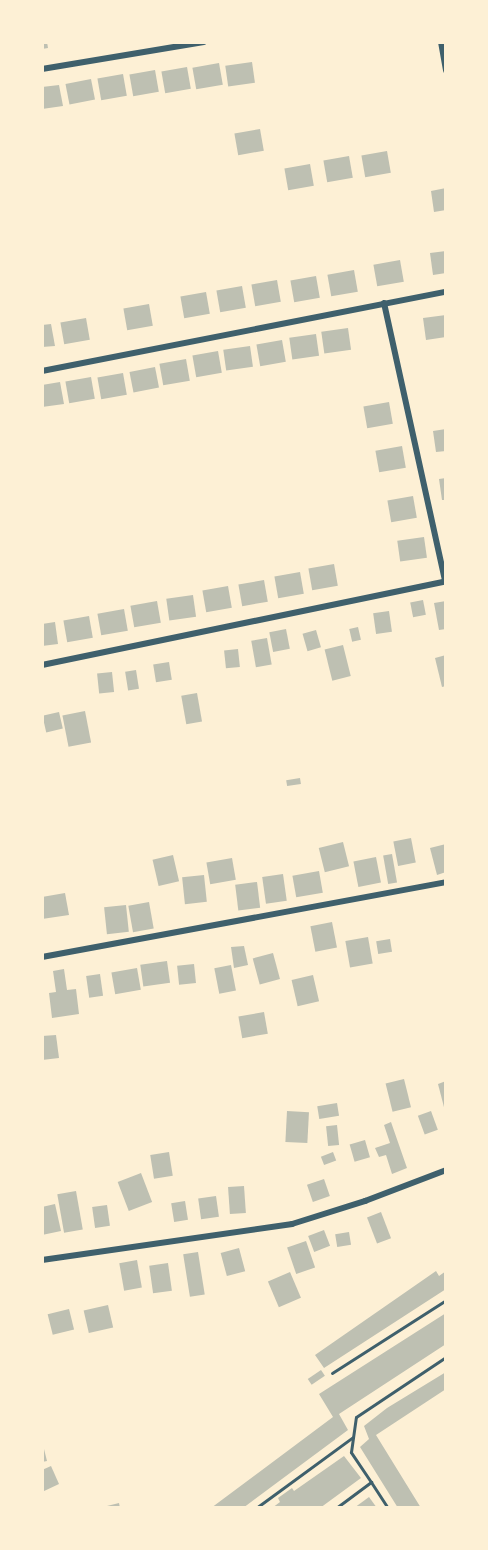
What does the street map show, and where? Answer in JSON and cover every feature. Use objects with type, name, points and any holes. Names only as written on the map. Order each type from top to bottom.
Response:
[{"type":"street","points":[[42,69],[204,42]]},
{"type":"street","points":[[441,42],[446,71]]},
{"type":"street","points":[[42,371],[446,292]]},
{"type":"street","points":[[42,665],[446,581],[384,303]]},
{"type":"street","points":[[42,957],[446,882]]},
{"type":"street","points":[[42,1260],[292,1224],[355,1204],[446,1170]]},
{"type":"lane","points":[[332,1373],[446,1300]]},
{"type":"lane","points":[[388,1508],[351,1452],[356,1417],[446,1357]]},
{"type":"lane","points":[[256,1508],[353,1437]]},
{"type":"lane","points":[[336,1508],[370,1482]]},
{"type":"building","points":[[42,42],[47,42],[48,48],[42,49]]},
{"type":"building","points":[[252,62],[255,83],[228,87],[225,66]]},
{"type":"building","points":[[219,63],[223,85],[196,89],[192,68]]},
{"type":"building","points":[[187,67],[191,89],[165,93],[161,72]]},
{"type":"building","points":[[155,70],[159,92],[133,96],[129,75]]},
{"type":"building","points":[[123,74],[127,96],[101,100],[97,79]]},
{"type":"building","points":[[91,79],[95,100],[69,105],[65,84]]},
{"type":"building","points":[[59,85],[63,106],[42,109],[42,87]]},
{"type":"building","points":[[260,129],[264,151],[238,155],[234,134]]},
{"type":"building","points":[[387,151],[391,173],[365,177],[361,156]]},
{"type":"building","points":[[349,156],[353,178],[327,182],[323,161]]},
{"type":"building","points":[[310,164],[314,186],[288,190],[284,169]]},
{"type":"building","points":[[446,188],[446,210],[434,212],[431,191]]},
{"type":"building","points":[[446,251],[446,273],[433,275],[430,253]]},
{"type":"building","points":[[400,260],[404,282],[377,286],[373,265]]},
{"type":"building","points":[[354,270],[358,292],[331,296],[327,275]]},
{"type":"building","points":[[316,276],[320,298],[294,302],[290,281]]},
{"type":"building","points":[[277,280],[281,302],[255,306],[251,285]]},
{"type":"building","points":[[242,286],[246,308],[220,312],[216,291]]},
{"type":"building","points":[[206,292],[210,314],[184,318],[180,297]]},
{"type":"building","points":[[149,304],[153,326],[127,330],[123,309]]},
{"type":"building","points":[[446,315],[446,337],[426,340],[423,318]]},
{"type":"building","points":[[86,318],[90,340],[64,344],[60,323]]},
{"type":"building","points":[[51,324],[55,346],[42,347],[42,325]]},
{"type":"building","points":[[348,328],[351,350],[324,354],[321,332]]},
{"type":"building","points":[[316,334],[319,356],[292,360],[289,338]]},
{"type":"building","points":[[282,340],[286,362],[260,366],[256,345]]},
{"type":"building","points":[[250,346],[253,367],[226,371],[223,350]]},
{"type":"building","points":[[218,351],[222,373],[196,377],[192,356]]},
{"type":"building","points":[[186,359],[190,381],[163,385],[159,364]]},
{"type":"building","points":[[155,367],[159,388],[133,393],[129,372]]},
{"type":"building","points":[[123,373],[127,395],[101,399],[97,378]]},
{"type":"building","points":[[91,377],[95,399],[69,403],[65,382]]},
{"type":"building","points":[[60,382],[64,404],[42,407],[42,385]]},
{"type":"building","points":[[389,402],[393,424],[367,428],[363,407]]},
{"type":"building","points":[[446,429],[446,451],[436,452],[433,431]]},
{"type":"building","points":[[402,446],[406,468],[379,472],[375,451]]},
{"type":"building","points":[[446,478],[446,500],[442,500],[439,479]]},
{"type":"building","points":[[413,496],[417,518],[391,522],[387,501]]},
{"type":"building","points":[[424,537],[427,558],[400,562],[397,541]]},
{"type":"building","points":[[334,564],[338,586],[312,590],[308,569]]},
{"type":"building","points":[[300,572],[304,594],[278,598],[274,577]]},
{"type":"building","points":[[264,580],[268,602],[242,606],[238,585]]},
{"type":"building","points":[[228,586],[232,608],[206,612],[202,591]]},
{"type":"building","points":[[193,595],[196,617],[169,621],[166,599]]},
{"type":"building","points":[[423,600],[426,615],[413,617],[410,602]]},
{"type":"building","points":[[157,601],[161,623],[134,627],[130,606]]},
{"type":"building","points":[[446,601],[446,629],[439,630],[434,603]]},
{"type":"building","points":[[124,609],[128,631],[101,635],[97,614]]},
{"type":"building","points":[[389,611],[392,632],[376,634],[373,613]]},
{"type":"building","points":[[89,616],[93,638],[67,642],[63,621]]},
{"type":"building","points":[[55,622],[58,644],[42,646],[42,624]]},
{"type":"building","points":[[358,627],[361,640],[352,642],[349,629]]},
{"type":"building","points":[[286,629],[290,649],[273,652],[269,632]]},
{"type":"building","points":[[316,630],[321,647],[308,651],[303,634]]},
{"type":"building","points":[[267,638],[272,665],[256,667],[251,641]]},
{"type":"building","points":[[343,645],[351,676],[332,681],[325,650]]},
{"type":"building","points":[[238,649],[240,667],[226,668],[224,650]]},
{"type":"building","points":[[446,655],[446,686],[442,687],[435,658]]},
{"type":"building","points":[[169,662],[172,680],[156,682],[153,665]]},
{"type":"building","points":[[136,670],[139,689],[128,690],[125,672]]},
{"type":"building","points":[[112,672],[114,692],[99,693],[97,674]]},
{"type":"building","points":[[197,693],[202,722],[186,724],[181,696]]},
{"type":"building","points":[[85,711],[91,742],[69,747],[62,715]]},
{"type":"building","points":[[59,712],[63,729],[46,732],[42,716]]},
{"type":"building","points":[[300,778],[301,784],[287,786],[286,780]]},
{"type":"building","points":[[411,838],[416,863],[398,866],[393,841]]},
{"type":"building","points":[[343,842],[349,866],[325,872],[319,848]]},
{"type":"building","points":[[446,844],[446,872],[437,875],[430,848]]},
{"type":"building","points":[[392,854],[397,883],[388,884],[383,856]]},
{"type":"building","points":[[173,855],[179,881],[159,886],[153,860]]},
{"type":"building","points":[[376,857],[381,883],[358,887],[353,861]]},
{"type":"building","points":[[232,858],[236,880],[210,884],[206,863]]},
{"type":"building","points":[[319,871],[323,893],[296,897],[292,876]]},
{"type":"building","points":[[283,874],[287,901],[266,904],[262,877]]},
{"type":"building","points":[[204,875],[207,902],[185,904],[182,877]]},
{"type":"building","points":[[257,882],[260,908],[238,910],[235,885]]},
{"type":"building","points":[[65,893],[69,915],[42,919],[42,897]]},
{"type":"building","points":[[149,902],[154,929],[133,932],[128,906]]},
{"type":"building","points":[[126,905],[129,932],[107,934],[104,907]]},
{"type":"building","points":[[332,922],[337,948],[315,952],[310,926]]},
{"type":"building","points":[[368,937],[373,964],[350,968],[345,941]]},
{"type":"building","points":[[390,939],[392,952],[378,954],[376,941]]},
{"type":"building","points":[[244,946],[248,965],[234,968],[231,947]]},
{"type":"building","points":[[273,953],[280,979],[260,985],[253,958]]},
{"type":"building","points":[[167,961],[170,983],[143,987],[140,965]]},
{"type":"building","points":[[194,964],[196,983],[179,985],[177,966]]},
{"type":"building","points":[[231,965],[236,991],[219,994],[214,968]]},
{"type":"building","points":[[137,968],[141,990],[115,994],[111,973]]},
{"type":"building","points":[[64,969],[67,990],[76,989],[79,1014],[52,1018],[49,993],[56,992],[53,971]]},
{"type":"building","points":[[100,974],[103,996],[89,998],[86,976]]},
{"type":"building","points":[[313,975],[319,1001],[298,1006],[292,980]]},
{"type":"building","points":[[264,1012],[268,1034],[242,1038],[238,1017]]},
{"type":"building","points":[[56,1035],[59,1058],[42,1060],[42,1036]]},
{"type":"building","points":[[404,1079],[411,1107],[393,1112],[386,1084]]},
{"type":"building","points":[[446,1081],[446,1111],[445,1111],[438,1084]]},
{"type":"building","points":[[337,1103],[339,1116],[319,1119],[317,1106]]},
{"type":"building","points":[[287,1111],[309,1112],[307,1143],[285,1142]]},
{"type":"building","points":[[431,1111],[438,1130],[425,1135],[418,1116]]},
{"type":"building","points":[[391,1122],[407,1168],[392,1174],[386,1155],[379,1157],[375,1148],[390,1143],[384,1125]]},
{"type":"building","points":[[337,1125],[339,1145],[328,1146],[326,1126]]},
{"type":"building","points":[[365,1140],[370,1157],[355,1162],[350,1144]]},
{"type":"building","points":[[169,1152],[173,1176],[154,1179],[150,1155]]},
{"type":"building","points":[[333,1152],[336,1160],[324,1165],[321,1157]]},
{"type":"building","points":[[141,1173],[152,1202],[129,1211],[118,1182]]},
{"type":"building","points":[[324,1179],[330,1196],[313,1202],[307,1185]]},
{"type":"building","points":[[244,1186],[246,1213],[230,1214],[228,1187]]},
{"type":"building","points":[[76,1191],[83,1229],[64,1233],[57,1194]]},
{"type":"building","points":[[216,1196],[219,1217],[201,1219],[198,1199]]},
{"type":"building","points":[[185,1201],[188,1220],[174,1222],[171,1203]]},
{"type":"building","points":[[55,1204],[61,1231],[42,1235],[42,1207]]},
{"type":"building","points":[[107,1205],[110,1226],[95,1228],[92,1207]]},
{"type":"building","points":[[381,1212],[391,1238],[377,1244],[367,1217]]},
{"type":"building","points":[[324,1230],[330,1246],[314,1252],[308,1236]]},
{"type":"building","points":[[349,1232],[351,1245],[337,1247],[335,1234]]},
{"type":"building","points":[[306,1241],[315,1267],[296,1274],[287,1248]]},
{"type":"building","points":[[239,1248],[245,1271],[227,1276],[221,1253]]},
{"type":"building","points":[[198,1252],[205,1294],[190,1297],[183,1254]]},
{"type":"building","points":[[137,1260],[142,1288],[124,1291],[119,1263]]},
{"type":"building","points":[[168,1263],[172,1291],[153,1293],[149,1266]]},
{"type":"building","points":[[436,1271],[439,1276],[446,1271],[446,1289],[324,1368],[315,1355]]},
{"type":"building","points":[[290,1272],[301,1298],[279,1307],[268,1281]]},
{"type":"building","points":[[108,1305],[113,1327],[89,1333],[84,1311]]},
{"type":"building","points":[[69,1309],[74,1329],[53,1335],[48,1314]]},
{"type":"building","points":[[446,1313],[446,1344],[339,1414],[348,1430],[243,1508],[211,1508],[333,1417],[319,1394]]},
{"type":"building","points":[[321,1370],[325,1376],[312,1385],[308,1379]]},
{"type":"building","points":[[446,1372],[446,1389],[376,1435],[421,1508],[398,1508],[360,1447],[369,1439],[364,1426],[387,1408]]},
{"type":"building","points":[[42,1446],[47,1461],[42,1462]]},
{"type":"building","points":[[344,1456],[361,1478],[320,1508],[272,1508],[280,1502],[278,1498],[292,1488],[294,1491]]},
{"type":"building","points":[[51,1466],[59,1484],[42,1492],[42,1470]]},
{"type":"building","points":[[369,1497],[377,1508],[354,1508]]},
{"type":"building","points":[[119,1503],[120,1508],[103,1508],[103,1507]]}]
